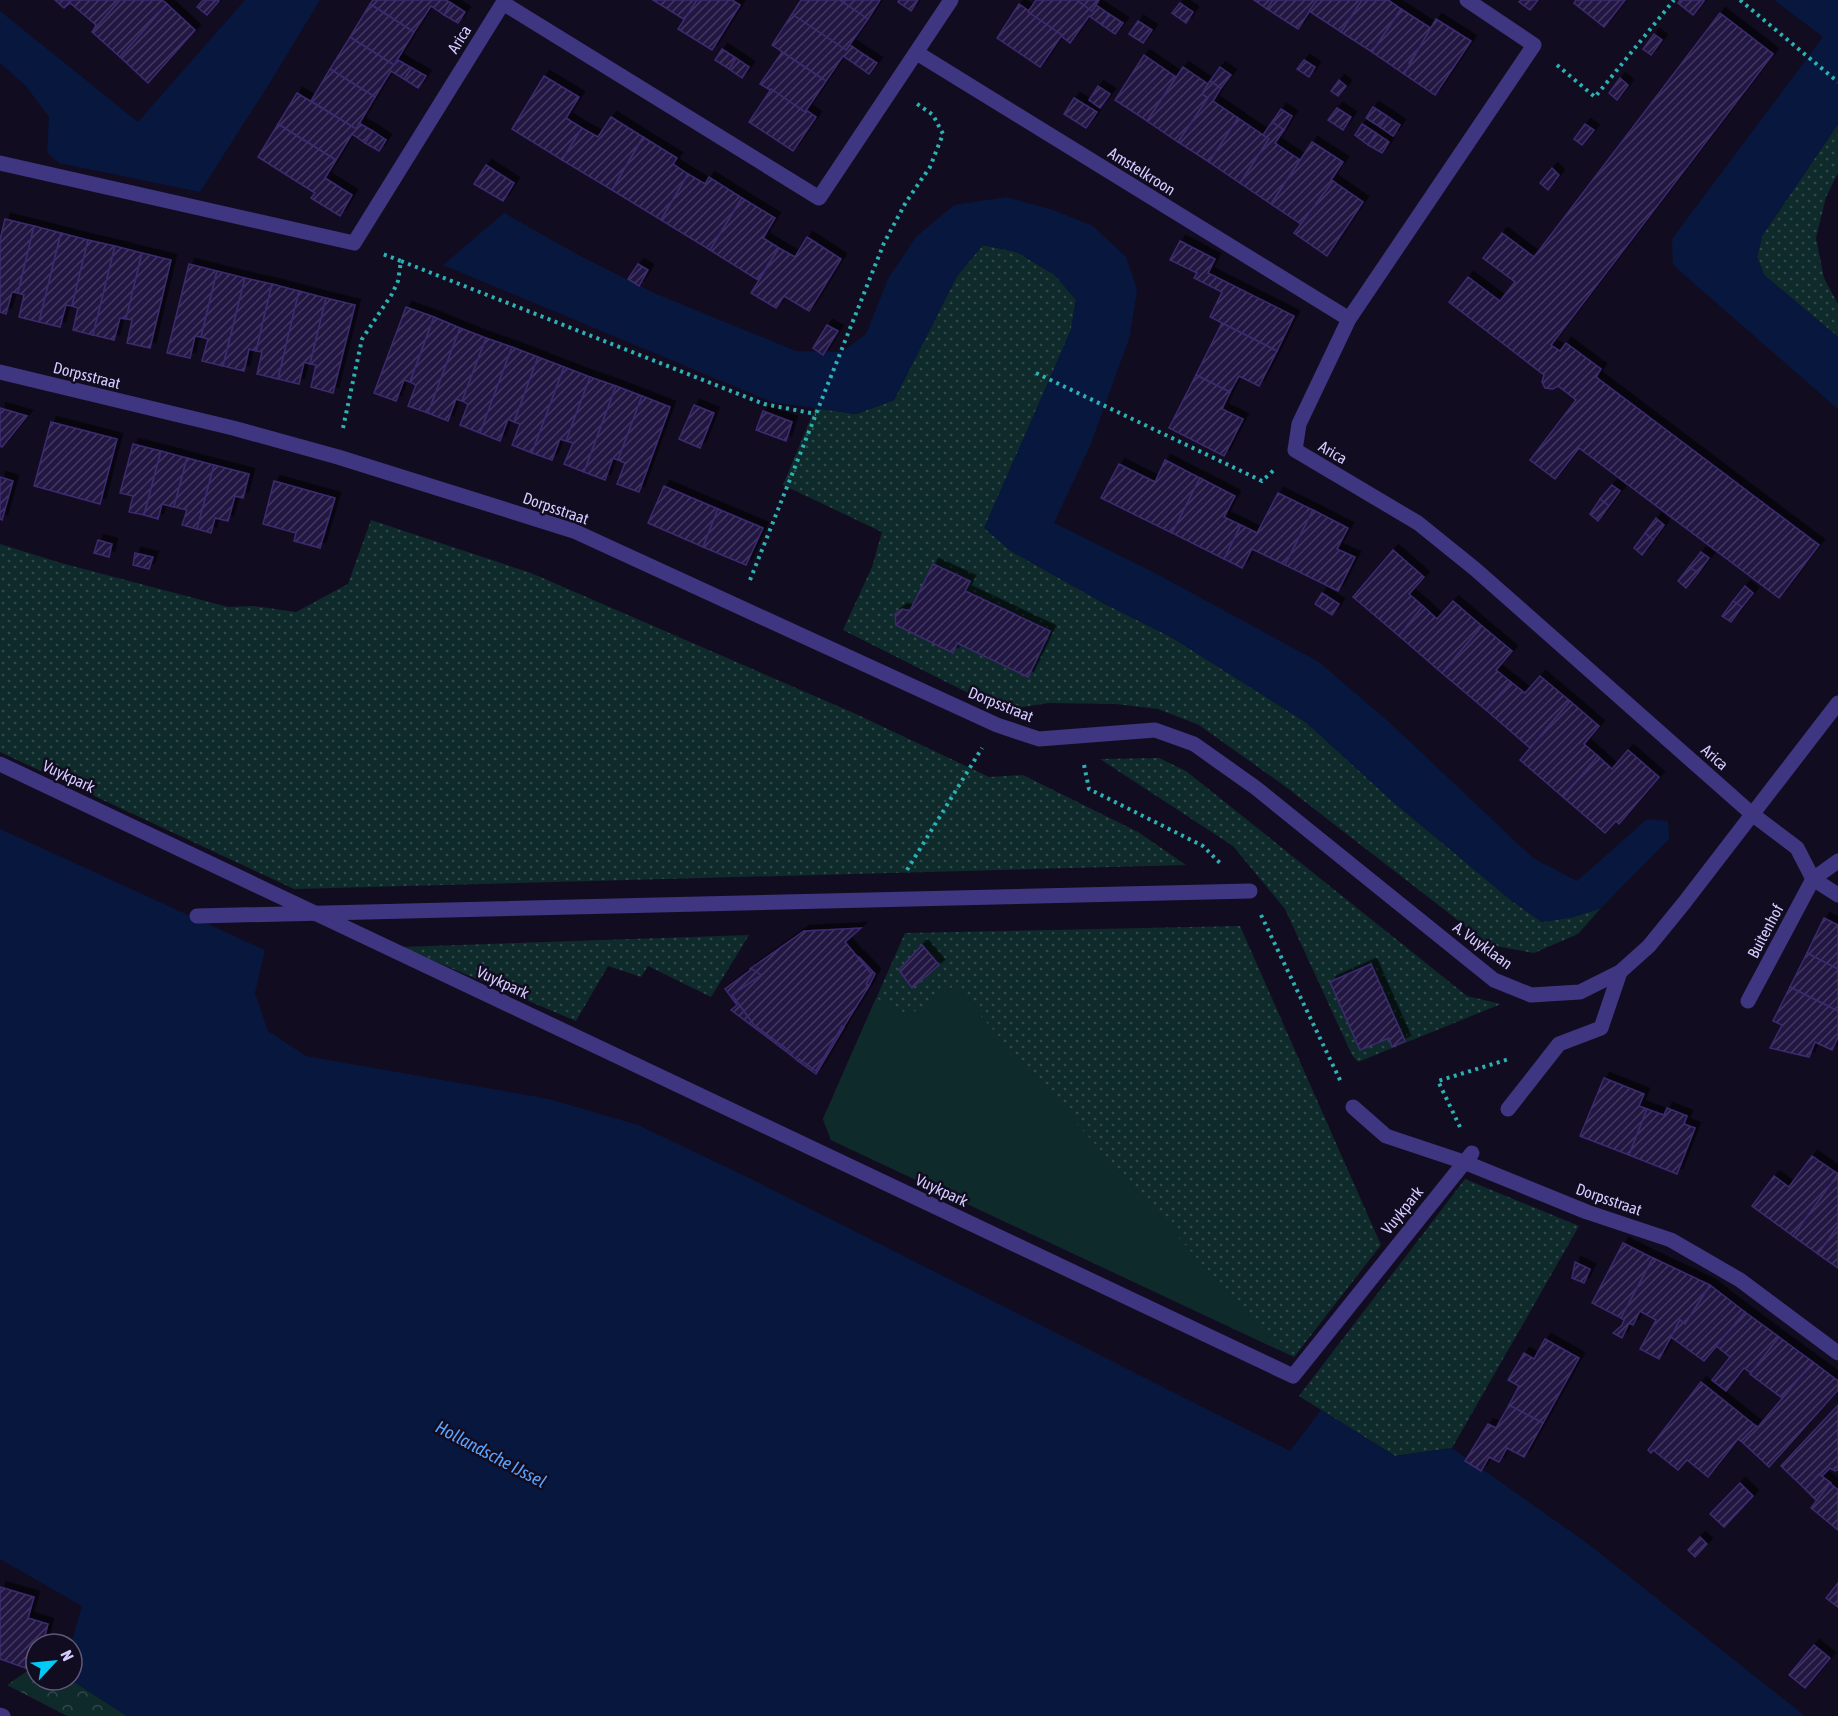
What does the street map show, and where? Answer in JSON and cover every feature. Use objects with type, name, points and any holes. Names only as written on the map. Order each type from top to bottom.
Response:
[{"type":"street","name":"Arica","points":[[354,243],[503,3],[819,198],[951,0]]},
{"type":"street","points":[[1467,0],[1534,45]]},
{"type":"street","name":"Arica","points":[[1534,45],[1349,319],[1299,424],[1295,450],[1418,523],[1480,573],[1752,814]]},
{"type":"street","name":"Amstelkroon","points":[[917,53],[1349,319]]},
{"type":"street","points":[[0,163],[354,243]]},
{"type":"street","name":"Dorpsstraat","points":[[0,372],[233,428],[338,457],[574,531],[997,725],[1040,739],[1076,736]]},
{"type":"street","name":"A. Vuyklaan","points":[[1076,736],[1155,730],[1194,744],[1256,788],[1494,980],[1532,995],[1580,992],[1620,972],[1649,946],[1838,703]]},
{"type":"street","name":"Vuykpark","points":[[0,764],[1293,1376],[1468,1158]]},
{"type":"street","points":[[1752,814],[1797,848],[1813,879],[1838,895]]},
{"type":"street","name":"Buitenhof","points":[[1748,1001],[1813,879],[1838,861]]},
{"type":"street","name":"Vuykpark","points":[[197,916],[1250,891]]},
{"type":"street","points":[[1508,1109],[1559,1044],[1601,1028],[1620,972]]},
{"type":"street","name":"Dorpsstraat","points":[[1353,1107],[1386,1136],[1468,1158],[1587,1212],[1671,1240],[1740,1280],[1838,1353]]},
{"type":"path","points":[[1534,45],[1595,98],[1674,0]]},
{"type":"path","points":[[1740,0],[1838,82]]},
{"type":"path","points":[[749,583],[884,243],[906,202],[930,166],[943,134],[933,116],[893,86]]},
{"type":"path","points":[[354,243],[764,404],[816,414]]},
{"type":"path","points":[[348,395],[362,339],[392,294],[398,281],[401,261]]},
{"type":"path","points":[[1036,373],[1262,481],[1295,450]]},
{"type":"path","points":[[890,898],[997,725]]},
{"type":"path","points":[[1468,1158],[1438,1081],[1559,1044]]},
{"type":"green space","points":[[1838,124],[1838,173],[1826,197],[1816,238],[1824,278],[1838,304],[1838,337],[1764,275],[1757,257],[1762,236]]},
{"type":"green space","points":[[983,245],[1017,252],[1055,275],[1076,300],[1071,330],[985,528],[1011,551],[1107,605],[1171,637],[1307,723],[1391,800],[1512,901],[1542,922],[1573,917],[1601,908],[1578,934],[1534,953],[1490,945],[1286,787],[1199,725],[1158,709],[1116,704],[1049,703],[1002,710],[843,630],[872,567],[882,532],[783,485],[815,408],[856,414],[894,400],[957,276]]},
{"type":"green space","points":[[371,520],[531,573],[856,714],[989,777],[1023,775],[1138,832],[1186,865],[294,889],[0,752],[0,544],[61,563],[228,607],[254,606],[296,612],[348,584]]},
{"type":"green space","points":[[1159,758],[1186,771],[1467,996],[1501,1004],[1358,1062],[1352,1055],[1285,909],[1233,846],[1100,759]]},
{"type":"green space","points":[[1240,926],[1381,1245],[1294,1357],[831,1140],[823,1119],[905,933]]},
{"type":"green space","points":[[749,935],[711,997],[648,966],[641,977],[608,966],[576,1021],[401,947]]},
{"type":"green space","points":[[954,986],[1279,1350],[831,1140],[823,1119],[876,998],[909,1015]]},
{"type":"green space","points":[[1465,1179],[1579,1226],[1452,1448],[1395,1456],[1299,1396]]},
{"type":"green space","points":[[24,1673],[24,1692],[84,1692],[84,1688],[127,1716],[67,1716],[7,1685]]},
{"type":"water","points":[[245,0],[320,0],[200,192],[59,163],[47,153],[49,117],[26,86],[0,63],[0,11],[138,122]]},
{"type":"water","points":[[1774,0],[1838,0],[1838,124],[1762,236],[1757,257],[1764,275],[1838,337],[1838,409],[1673,265],[1672,239],[1823,37]]},
{"type":"water","points":[[1007,197],[1056,211],[1093,226],[1126,257],[1137,290],[1130,336],[1090,446],[1054,523],[1153,572],[1319,662],[1389,722],[1533,858],[1577,881],[1647,819],[1668,821],[1669,839],[1601,908],[1573,917],[1542,922],[1512,901],[1391,800],[1307,723],[1171,637],[1107,605],[1011,551],[984,528],[1071,330],[1076,300],[1055,275],[1017,252],[983,245],[957,276],[894,400],[856,414],[772,402],[443,265],[504,213],[582,257],[654,293],[796,351],[842,352],[866,334],[889,277],[916,237],[954,205]]},
{"type":"water","name":"Hollandsche IJssel","points":[[0,829],[265,950],[255,993],[268,1031],[306,1056],[549,1099],[638,1125],[747,1177],[1290,1451],[1321,1410],[1395,1456],[1452,1448],[1587,1543],[1805,1716],[127,1716],[84,1688],[84,1632],[74,1632],[82,1606],[0,1559]]},
{"type":"building","points":[[55,0],[71,0],[64,8]]},
{"type":"building","points":[[71,0],[120,0],[92,32],[96,25],[70,3],[64,8]]},
{"type":"building","points":[[120,0],[162,0],[167,4],[120,57],[92,32]]},
{"type":"building","points":[[203,0],[219,1],[207,15],[197,7]]},
{"type":"building","points":[[373,0],[446,0],[451,3],[444,15],[431,6],[414,32],[370,4]]},
{"type":"building","points":[[653,0],[697,0],[685,20]]},
{"type":"building","points":[[697,0],[732,0],[740,5],[712,50],[678,29]]},
{"type":"building","points":[[801,0],[840,0],[868,19],[846,50],[792,14]]},
{"type":"building","points":[[840,0],[880,0],[868,19]]},
{"type":"building","points":[[899,0],[918,0],[911,11],[898,2]]},
{"type":"building","points":[[1036,0],[1077,0],[1092,11],[1096,5],[1109,14],[1102,25],[1089,16],[1070,43],[1028,12]]},
{"type":"building","points":[[1077,0],[1099,0],[1092,11]]},
{"type":"building","points":[[1254,0],[1273,0],[1267,9]]},
{"type":"building","points":[[1273,0],[1317,0],[1298,29],[1267,9]]},
{"type":"building","points":[[1317,0],[1362,0],[1341,32],[1309,11]]},
{"type":"building","points":[[1362,0],[1388,0],[1401,9],[1372,52],[1341,32]]},
{"type":"building","points":[[1538,0],[1530,10],[1519,2]]},
{"type":"building","points":[[1576,0],[1625,0],[1604,27],[1574,3]]},
{"type":"building","points":[[1680,0],[1704,1],[1693,15],[1678,3]]},
{"type":"building","points":[[451,3],[465,12],[458,23],[444,15]]},
{"type":"building","points":[[1180,3],[1193,12],[1186,23],[1172,13]]},
{"type":"building","points":[[167,4],[195,30],[148,83],[120,57]]},
{"type":"building","points":[[370,4],[414,32],[394,65],[350,37]]},
{"type":"building","points":[[1019,4],[1062,35],[1040,67],[997,38]]},
{"type":"building","points":[[1401,9],[1432,29],[1404,74],[1372,52]]},
{"type":"building","points":[[1720,13],[1773,54],[1551,345],[1560,351],[1566,343],[1601,369],[1596,377],[1819,545],[1779,598],[1579,448],[1555,479],[1530,460],[1576,400],[1558,386],[1553,389],[1545,388],[1542,382],[1544,375],[1449,302],[1468,277],[1500,301],[1515,282],[1483,258],[1502,233],[1534,257]]},
{"type":"building","points":[[792,14],[846,50],[850,45],[863,54],[855,64],[843,56],[826,81],[772,45]]},
{"type":"building","points":[[1109,14],[1123,23],[1115,34],[1102,25]]},
{"type":"building","points":[[1436,19],[1471,41],[1435,95],[1404,74]]},
{"type":"building","points":[[1138,21],[1152,30],[1143,43],[1129,34]]},
{"type":"building","points":[[1654,34],[1662,40],[1651,55],[1643,49]]},
{"type":"building","points":[[350,37],[394,65],[398,60],[412,68],[404,79],[391,71],[375,97],[330,69]]},
{"type":"building","points":[[722,49],[736,58],[729,69],[715,60]]},
{"type":"building","points":[[782,52],[826,81],[805,112],[760,84]]},
{"type":"building","points":[[863,54],[877,63],[869,74],[855,64]]},
{"type":"building","points":[[1144,55],[1176,77],[1147,121],[1115,100]]},
{"type":"building","points":[[736,58],[749,67],[742,78],[729,69]]},
{"type":"building","points":[[1304,60],[1315,67],[1309,77],[1297,69]]},
{"type":"building","points":[[1183,67],[1208,84],[1202,94],[1208,98],[1178,142],[1147,121]]},
{"type":"building","points":[[1220,67],[1231,75],[1221,88],[1210,81]]},
{"type":"building","points":[[412,68],[426,76],[418,88],[404,79]]},
{"type":"building","points":[[330,69],[375,97],[356,129],[311,101]]},
{"type":"building","points":[[544,76],[579,97],[566,118],[582,128],[562,160],[512,129]]},
{"type":"building","points":[[1620,78],[1628,85],[1617,100],[1609,93]]},
{"type":"building","points":[[1339,80],[1346,86],[1338,96],[1331,91]]},
{"type":"building","points":[[1210,81],[1221,88],[1213,101],[1238,118],[1209,162],[1178,142],[1208,98],[1202,94]]},
{"type":"building","points":[[1098,86],[1110,94],[1100,108],[1089,100]]},
{"type":"building","points":[[771,89],[816,117],[793,151],[749,122]]},
{"type":"building","points":[[297,93],[356,129],[359,123],[373,131],[365,143],[352,134],[336,160],[278,124]]},
{"type":"building","points":[[1074,98],[1097,112],[1086,128],[1064,114]]},
{"type":"building","points":[[1373,107],[1387,116],[1380,127],[1366,118]]},
{"type":"building","points":[[1337,108],[1351,117],[1343,130],[1328,120]]},
{"type":"building","points":[[1281,109],[1292,116],[1284,130],[1272,122]]},
{"type":"building","points":[[1387,116],[1400,125],[1393,136],[1380,127]]},
{"type":"building","points":[[611,117],[643,137],[612,190],[562,160],[582,128],[598,137]]},
{"type":"building","points":[[1238,118],[1269,139],[1240,183],[1209,162]]},
{"type":"building","points":[[1272,122],[1284,130],[1275,143],[1300,160],[1271,204],[1240,183],[1269,139],[1263,135]]},
{"type":"building","points":[[278,124],[336,160],[325,178],[352,195],[340,216],[311,198],[315,193],[258,157]]},
{"type":"building","points":[[1362,124],[1376,133],[1368,145],[1355,135]]},
{"type":"building","points":[[1585,124],[1594,130],[1582,145],[1574,139]]},
{"type":"building","points":[[373,131],[386,140],[379,151],[365,143]]},
{"type":"building","points":[[1376,133],[1389,142],[1382,153],[1368,145]]},
{"type":"building","points":[[643,137],[677,158],[673,164],[688,174],[661,220],[612,190]]},
{"type":"building","points":[[1312,142],[1343,162],[1331,180],[1333,181],[1301,224],[1271,204]]},
{"type":"building","points":[[486,165],[514,183],[503,201],[474,184]]},
{"type":"building","points":[[1552,168],[1559,175],[1548,190],[1540,183]]},
{"type":"building","points":[[688,174],[705,184],[709,177],[742,198],[710,250],[661,220]]},
{"type":"building","points":[[1333,181],[1363,202],[1327,256],[1294,233]]},
{"type":"building","points":[[742,198],[775,218],[763,238],[779,248],[758,280],[710,250]]},
{"type":"building","points":[[5,219],[34,226],[18,293],[12,292],[6,314],[0,312],[0,240]]},
{"type":"building","points":[[34,226],[61,233],[39,322],[19,317],[24,295],[18,293]]},
{"type":"building","points":[[61,233],[88,240],[72,306],[66,305],[60,327],[39,322]]},
{"type":"building","points":[[807,237],[841,259],[809,311],[784,296],[776,308],[751,293],[779,248],[795,257]]},
{"type":"building","points":[[88,240],[115,246],[93,335],[73,330],[78,308],[72,306]]},
{"type":"building","points":[[1180,241],[1215,259],[1208,273],[1294,316],[1277,351],[1210,317],[1222,292],[1194,278],[1197,273],[1170,260]]},
{"type":"building","points":[[115,246],[142,253],[126,319],[120,318],[114,340],[93,335]]},
{"type":"building","points":[[142,253],[171,260],[150,348],[127,343],[132,320],[126,319]]},
{"type":"building","points":[[189,264],[217,271],[201,337],[195,336],[190,358],[167,353]]},
{"type":"building","points":[[638,264],[648,270],[639,286],[628,279]]},
{"type":"building","points":[[217,271],[245,278],[223,366],[202,361],[208,339],[201,337]]},
{"type":"building","points":[[245,278],[272,284],[256,351],[249,349],[244,371],[223,366]]},
{"type":"building","points":[[272,284],[299,291],[278,379],[257,374],[262,352],[256,351]]},
{"type":"building","points":[[299,291],[326,298],[310,364],[304,362],[299,384],[278,379]]},
{"type":"building","points":[[326,298],[355,305],[333,393],[311,387],[316,365],[310,364]]},
{"type":"building","points":[[406,307],[434,317],[410,382],[404,380],[396,401],[374,393]]},
{"type":"building","points":[[434,317],[460,328],[428,413],[408,406],[416,385],[410,382]]},
{"type":"building","points":[[1222,323],[1277,351],[1259,386],[1239,376],[1230,392],[1196,375]]},
{"type":"building","points":[[827,325],[838,331],[823,355],[813,348]]},
{"type":"building","points":[[460,328],[486,338],[462,401],[456,399],[448,421],[428,413]]},
{"type":"building","points":[[486,338],[512,347],[480,433],[460,425],[468,404],[462,401]]},
{"type":"building","points":[[512,347],[538,357],[514,422],[508,419],[500,441],[480,433]]},
{"type":"building","points":[[538,357],[564,367],[532,453],[512,445],[520,424],[514,422]]},
{"type":"building","points":[[564,367],[590,377],[566,441],[560,439],[552,460],[532,453]]},
{"type":"building","points":[[1196,375],[1230,392],[1222,409],[1243,419],[1224,456],[1169,428]]},
{"type":"building","points":[[590,377],[616,386],[584,472],[564,464],[573,443],[566,441]]},
{"type":"building","points":[[616,386],[642,396],[618,460],[613,458],[605,480],[584,472]]},
{"type":"building","points":[[642,396],[670,407],[639,492],[617,484],[625,463],[618,460]]},
{"type":"building","points":[[694,405],[714,413],[700,448],[679,439]]},
{"type":"building","points":[[0,408],[27,416],[2,447],[0,446]]},
{"type":"building","points":[[763,411],[792,422],[786,441],[756,430]]},
{"type":"building","points":[[51,422],[117,439],[100,504],[34,486]]},
{"type":"building","points":[[133,444],[161,451],[144,515],[129,512],[133,496],[120,493]]},
{"type":"building","points":[[161,451],[187,458],[174,507],[162,504],[158,519],[144,515]]},
{"type":"building","points":[[187,458],[214,465],[197,529],[182,525],[187,510],[174,507]]},
{"type":"building","points":[[1165,460],[1200,478],[1172,533],[1101,498],[1119,464],[1155,482]]},
{"type":"building","points":[[214,465],[249,474],[243,498],[235,496],[228,521],[215,518],[211,533],[197,529]]},
{"type":"building","points":[[0,477],[13,481],[2,520],[0,519]]},
{"type":"building","points":[[1200,478],[1235,496],[1224,517],[1241,525],[1224,559],[1172,533]]},
{"type":"building","points":[[274,481],[335,498],[320,548],[294,541],[296,533],[263,524]]},
{"type":"building","points":[[1612,485],[1620,491],[1609,506],[1600,499]]},
{"type":"building","points":[[664,486],[718,509],[703,547],[648,523]]},
{"type":"building","points":[[1278,493],[1313,510],[1285,565],[1252,549],[1242,568],[1224,559],[1241,525],[1257,533]]},
{"type":"building","points":[[1600,499],[1609,506],[1598,521],[1590,514]]},
{"type":"building","points":[[718,509],[763,528],[746,565],[703,547]]},
{"type":"building","points":[[1313,510],[1348,528],[1337,549],[1355,557],[1338,591],[1285,565]]},
{"type":"building","points":[[1656,518],[1664,525],[1653,540],[1645,533]]},
{"type":"building","points":[[1645,533],[1653,540],[1642,555],[1634,548]]},
{"type":"building","points":[[98,540],[112,544],[109,557],[94,553]]},
{"type":"building","points":[[1393,550],[1424,577],[1409,594],[1423,606],[1399,636],[1353,597]]},
{"type":"building","points":[[1701,552],[1709,558],[1698,573],[1689,567]]},
{"type":"building","points":[[135,553],[153,557],[149,569],[133,565]]},
{"type":"building","points":[[933,564],[970,581],[965,591],[1050,631],[1028,677],[957,643],[953,653],[896,625],[895,614],[902,609],[910,611]]},
{"type":"building","points":[[1689,567],[1698,573],[1686,588],[1678,581]]},
{"type":"building","points":[[1745,586],[1753,593],[1742,607],[1733,601]]},
{"type":"building","points":[[1322,593],[1339,604],[1332,615],[1315,604]]},
{"type":"building","points":[[1453,601],[1482,626],[1442,673],[1399,636],[1423,606],[1437,619]]},
{"type":"building","points":[[1733,601],[1742,607],[1731,622],[1722,616]]},
{"type":"building","points":[[1482,626],[1512,651],[1496,670],[1511,682],[1486,710],[1442,673]]},
{"type":"building","points":[[1540,676],[1570,701],[1530,748],[1486,710],[1511,682],[1525,693]]},
{"type":"building","points":[[1570,701],[1599,726],[1584,744],[1598,756],[1563,797],[1520,760]]},
{"type":"building","points":[[1628,750],[1659,777],[1619,824],[1616,821],[1605,833],[1563,797],[1598,756],[1612,769]]},
{"type":"building","points":[[1824,918],[1838,925],[1838,969],[1807,953]]},
{"type":"building","points":[[861,928],[845,942],[872,974],[867,985],[869,986],[816,1071],[799,1059],[798,1061],[754,1025],[732,995],[761,975],[750,969],[804,931]]},
{"type":"building","points":[[922,945],[939,965],[912,988],[899,970]]},
{"type":"building","points":[[1807,953],[1838,969],[1838,1011],[1790,987]]},
{"type":"building","points":[[859,957],[875,974],[869,986],[866,984],[872,974]]},
{"type":"building","points":[[1371,964],[1405,1041],[1392,1047],[1389,1038],[1360,1050],[1330,982]]},
{"type":"building","points":[[752,969],[761,975],[732,995],[754,1025],[792,1053],[791,1055],[731,1010],[737,1005],[725,989]]},
{"type":"building","points":[[1790,987],[1838,1011],[1838,1037],[1832,1050],[1815,1042],[1809,1057],[1770,1048],[1782,1025],[1773,1021]]},
{"type":"building","points":[[842,1026],[844,1027],[816,1074],[798,1061],[799,1059],[816,1071]]},
{"type":"building","points":[[1604,1078],[1644,1094],[1639,1106],[1647,1109],[1629,1155],[1580,1136]]},
{"type":"building","points":[[1667,1108],[1687,1116],[1684,1124],[1695,1128],[1677,1174],[1629,1155],[1647,1109],[1664,1115]]},
{"type":"building","points":[[1812,1156],[1838,1174],[1793,1236],[1752,1206],[1774,1176],[1789,1187]]},
{"type":"building","points":[[1838,1174],[1838,1226],[1818,1254],[1793,1236]]},
{"type":"building","points":[[1838,1226],[1838,1268],[1818,1254]]},
{"type":"building","points":[[1623,1243],[1653,1258],[1621,1318],[1592,1303]]},
{"type":"building","points":[[1653,1258],[1710,1285],[1685,1324],[1680,1320],[1659,1359],[1640,1349],[1656,1320],[1640,1311],[1633,1325],[1629,1323],[1622,1338],[1613,1333],[1622,1325],[1624,1320],[1621,1318]]},
{"type":"building","points":[[1575,1262],[1590,1269],[1584,1283],[1572,1278]]},
{"type":"building","points":[[1710,1285],[1745,1312],[1704,1361],[1671,1337],[1680,1320],[1685,1324]]},
{"type":"building","points":[[1745,1312],[1779,1337],[1751,1373],[1744,1368],[1726,1391],[1712,1380],[1730,1357],[1716,1346]]},
{"type":"building","points":[[1779,1337],[1813,1362],[1782,1398],[1750,1374]]},
{"type":"building","points":[[1545,1339],[1579,1358],[1543,1423],[1509,1405],[1519,1386],[1508,1380],[1524,1353],[1534,1359]]},
{"type":"building","points":[[1813,1362],[1838,1381],[1838,1390],[1769,1467],[1741,1441],[1756,1426],[1758,1427]]},
{"type":"building","points":[[1701,1382],[1756,1426],[1741,1441],[1738,1439],[1708,1477],[1687,1460],[1678,1470],[1653,1450],[1651,1453],[1648,1450]]},
{"type":"building","points":[[1509,1405],[1543,1423],[1524,1457],[1507,1448],[1499,1462],[1489,1457],[1481,1471],[1465,1461],[1488,1424],[1496,1428]]},
{"type":"building","points":[[1838,1405],[1838,1470],[1830,1468],[1822,1476],[1819,1474],[1805,1489],[1781,1466]]},
{"type":"building","points":[[1819,1474],[1831,1483],[1817,1501],[1805,1489]]},
{"type":"building","points":[[1740,1483],[1753,1496],[1724,1527],[1710,1514]]},
{"type":"building","points":[[1830,1483],[1838,1490],[1838,1530],[1811,1508]]},
{"type":"building","points":[[1700,1537],[1707,1544],[1695,1557],[1688,1550]]},
{"type":"building","points":[[1838,1583],[1838,1607],[1826,1598]]},
{"type":"building","points":[[0,1587],[34,1597],[28,1618],[48,1624],[46,1632],[24,1632],[24,1668],[0,1659]]},
{"type":"building","points":[[1814,1645],[1830,1658],[1805,1688],[1789,1675]]}]
